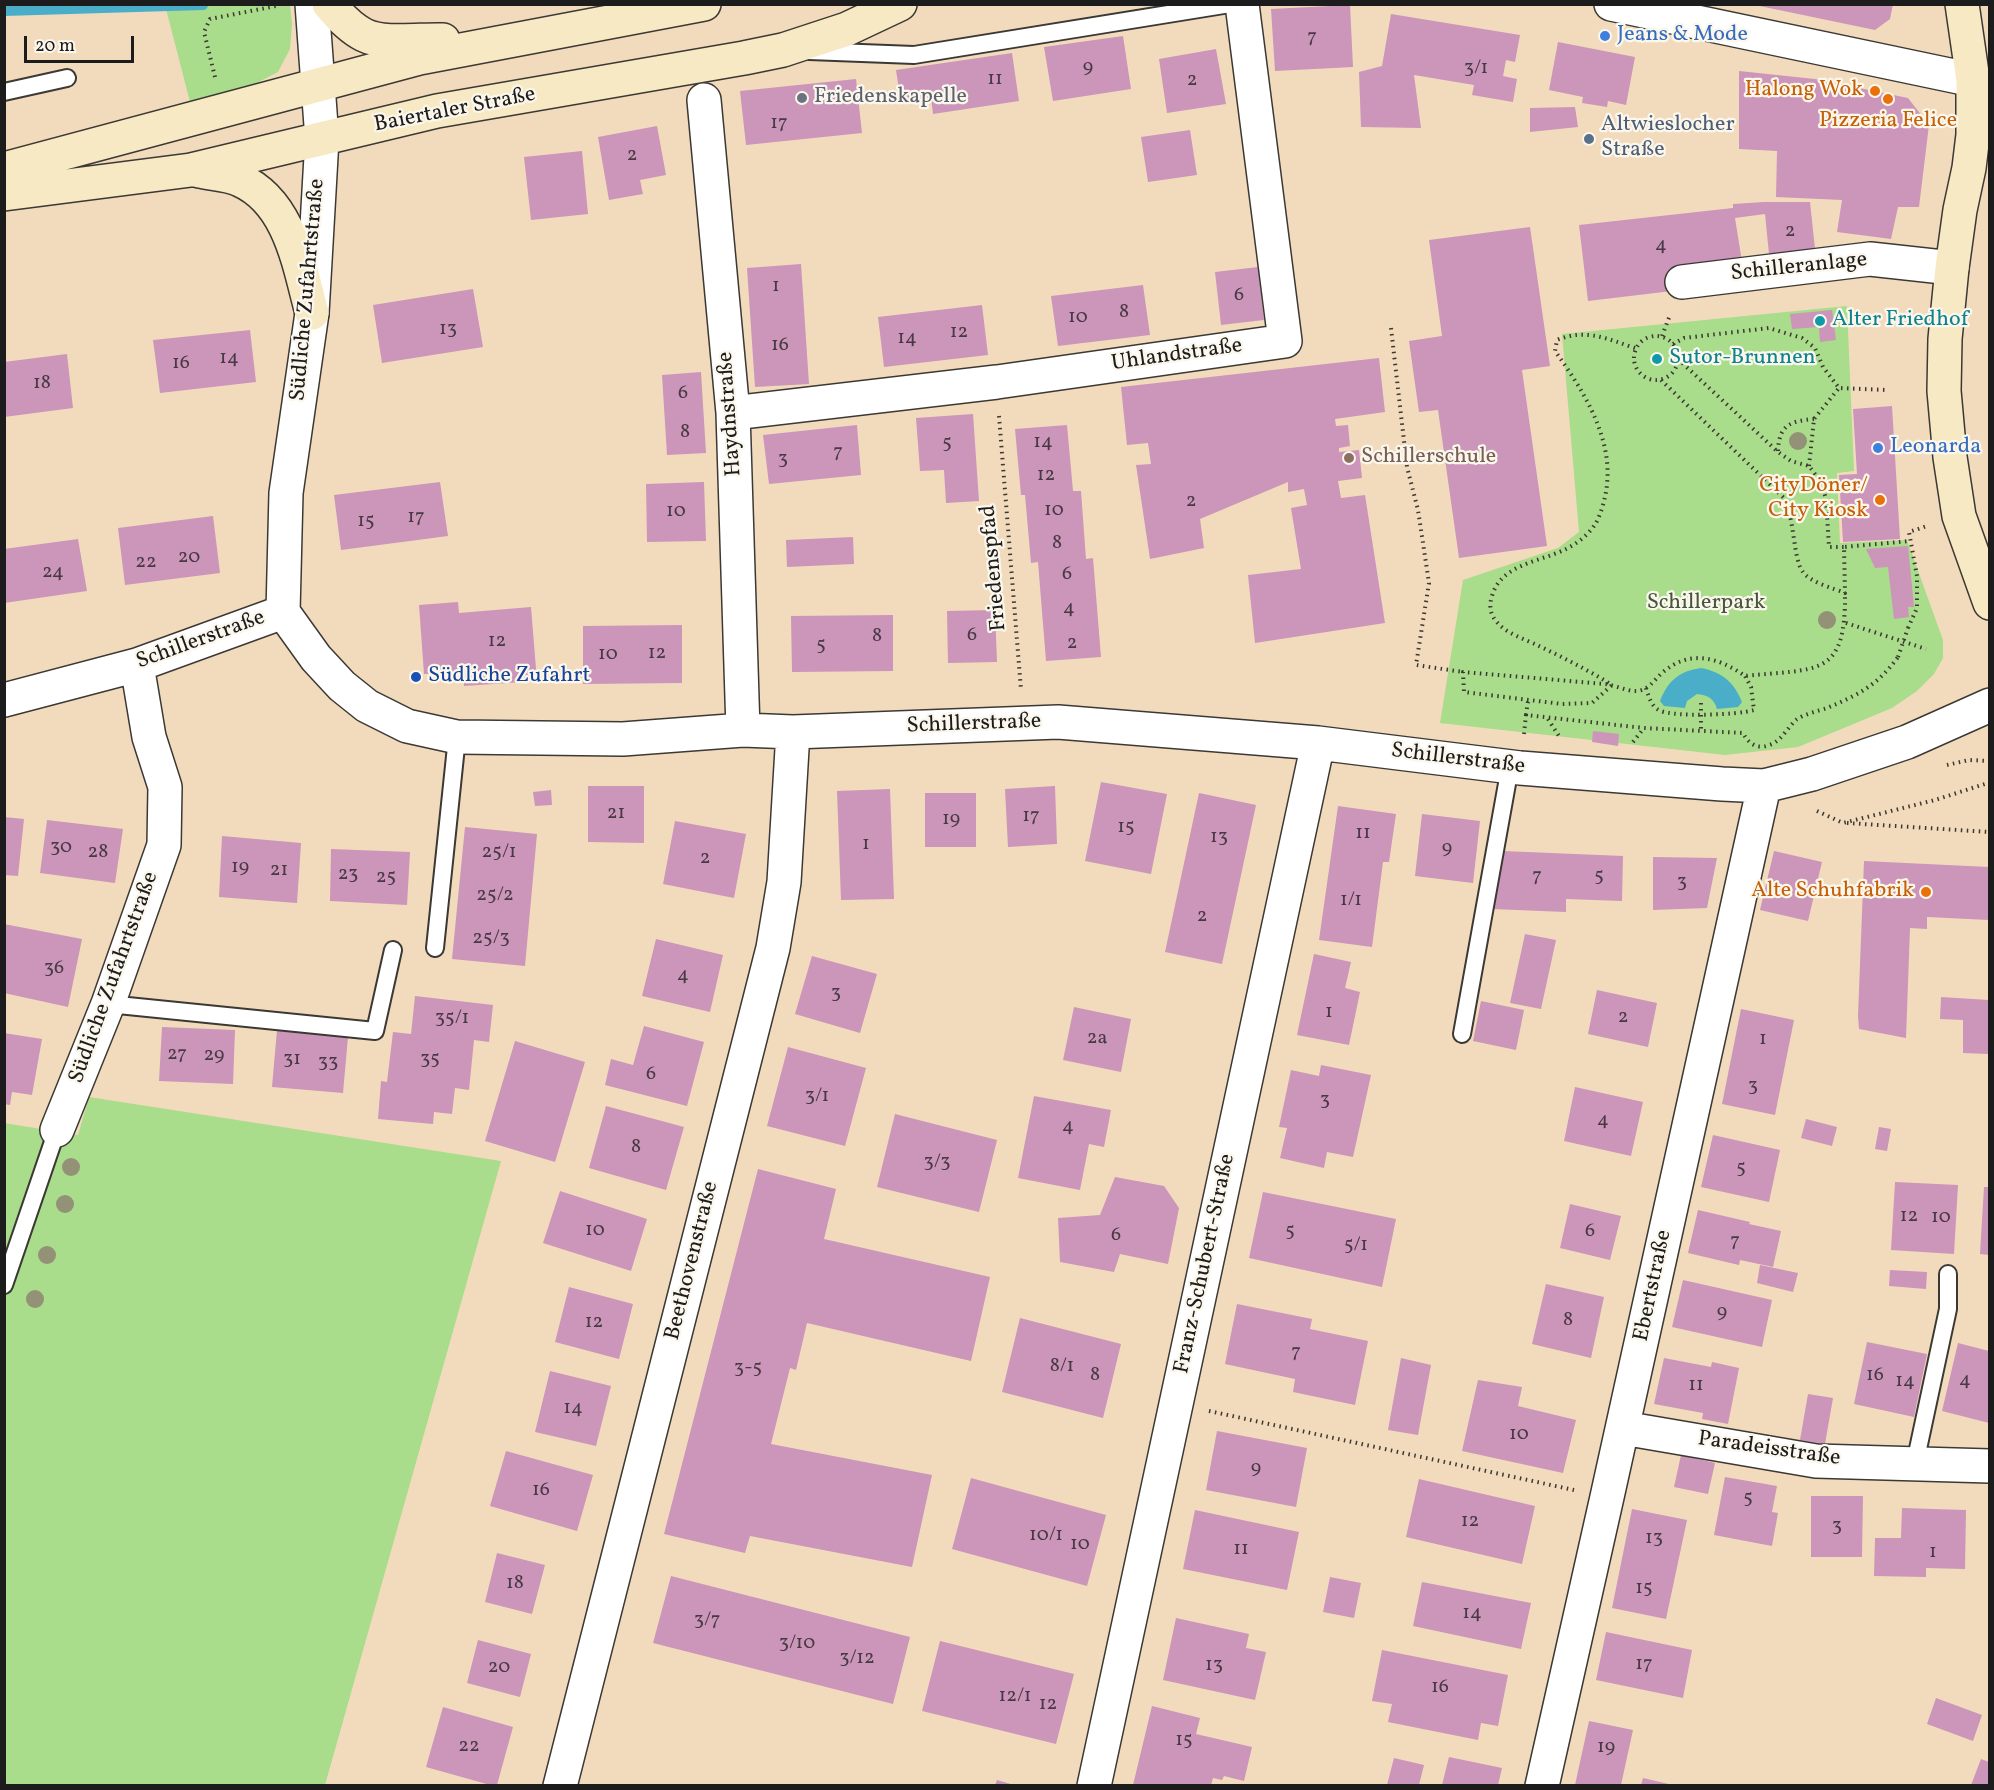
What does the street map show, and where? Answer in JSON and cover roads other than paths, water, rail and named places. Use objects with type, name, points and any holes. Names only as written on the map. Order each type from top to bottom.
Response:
[{"type":"main road","points":[[329,4],[353,29],[378,40],[420,39],[505,43]]},
{"type":"main road","points":[[4,169],[419,58],[704,4]]},
{"type":"main road","name":"Baiertaler Straße","points":[[4,194],[191,170],[436,111],[701,67],[783,50],[847,29],[900,4]]},
{"type":"main road","points":[[1962,4],[1973,80],[1973,135],[1970,168],[1960,210],[1952,268],[1944,391],[1950,457],[1959,516],[1989,603]]},
{"type":"main road","points":[[191,170],[238,179],[259,190],[271,202],[283,221],[296,256],[312,313]]},
{"type":"street","name":"Südliche Zufahrtstraße","points":[[283,612],[286,493],[312,313],[322,139],[312,4]]},
{"type":"street","name":"Uhlandstraße","points":[[733,413],[997,382],[1285,341],[1242,4]]},
{"type":"street","points":[[1611,4],[1973,80]]},
{"type":"street","name":"Haydnstraße","points":[[704,100],[733,413],[743,730]]},
{"type":"street","name":"Schilleranlage","points":[[1682,282],[1870,259],[1952,268]]},
{"type":"street","name":"Schillerstraße","points":[[4,700],[137,665],[283,612],[316,658],[342,686],[367,706],[407,726],[457,737],[622,739],[743,730],[793,732],[1058,722],[1318,743],[1517,754],[1711,783],[1764,786],[1812,774],[1907,742],[1989,705]]},
{"type":"street","name":"Südliche Zufahrtstraße","points":[[57,1130],[108,1004],[164,845],[165,787],[149,737],[137,665]]},
{"type":"street","name":"Beethovenstraße","points":[[560,1785],[773,948],[784,882],[793,732]]},
{"type":"street","name":"Franz-Schubert-Straße","points":[[1094,1785],[1318,743]]},
{"type":"street","name":"Ebertstraße","points":[[1542,1785],[1764,786]]},
{"type":"street","name":"Paradeisstraße","points":[[1623,1428],[1816,1461],[1989,1466]]},
{"type":"lane","points":[[783,50],[914,56],[1230,4]]},
{"type":"lane","points":[[4,92],[67,78]]},
{"type":"lane","points":[[435,948],[457,737]]},
{"type":"lane","points":[[1462,1034],[1517,754]]},
{"type":"lane","points":[[108,1004],[375,1031],[393,950]]},
{"type":"lane","name":"Südliche Zufahrtstraße","points":[[4,1285],[57,1130]]},
{"type":"lane","points":[[1915,1463],[1948,1309],[1948,1274]]},
{"type":"water","points":[[1701,668],[1721,675],[1731,684],[1742,702],[1738,707],[1717,709],[1710,698],[1697,694],[1687,701],[1685,708],[1664,706],[1660,701],[1675,678],[1680,674]]},
{"type":"waterway","points":[[4,11],[203,5]]},
{"type":"place","name":"Jeans & Mode","points":[[1605,36]]},
{"type":"place","name":"Halong Wok","points":[[1875,91]]},
{"type":"place","name":"Friedenskapelle","points":[[802,98]]},
{"type":"place","name":"Pizzeria Felice","points":[[1888,99]]},
{"type":"place","name":"Altwieslocher Straße","points":[[1589,139]]},
{"type":"place","name":"Alter Friedhof","points":[[1820,321]]},
{"type":"place","name":"Sutor-Brunnen","points":[[1657,359]]},
{"type":"place","name":"Leonarda","points":[[1878,448]]},
{"type":"place","name":"Schillerschule","points":[[1349,458]]},
{"type":"place","name":"CityDöner/ City Kiosk","points":[[1880,500]]},
{"type":"place","name":"Südliche Zufahrt","points":[[416,677]]},
{"type":"place","name":"Alte Schuhfabrik","points":[[1926,892]]},
{"type":"park label","name":"Schillerpark","points":[[1706,604]]}]
